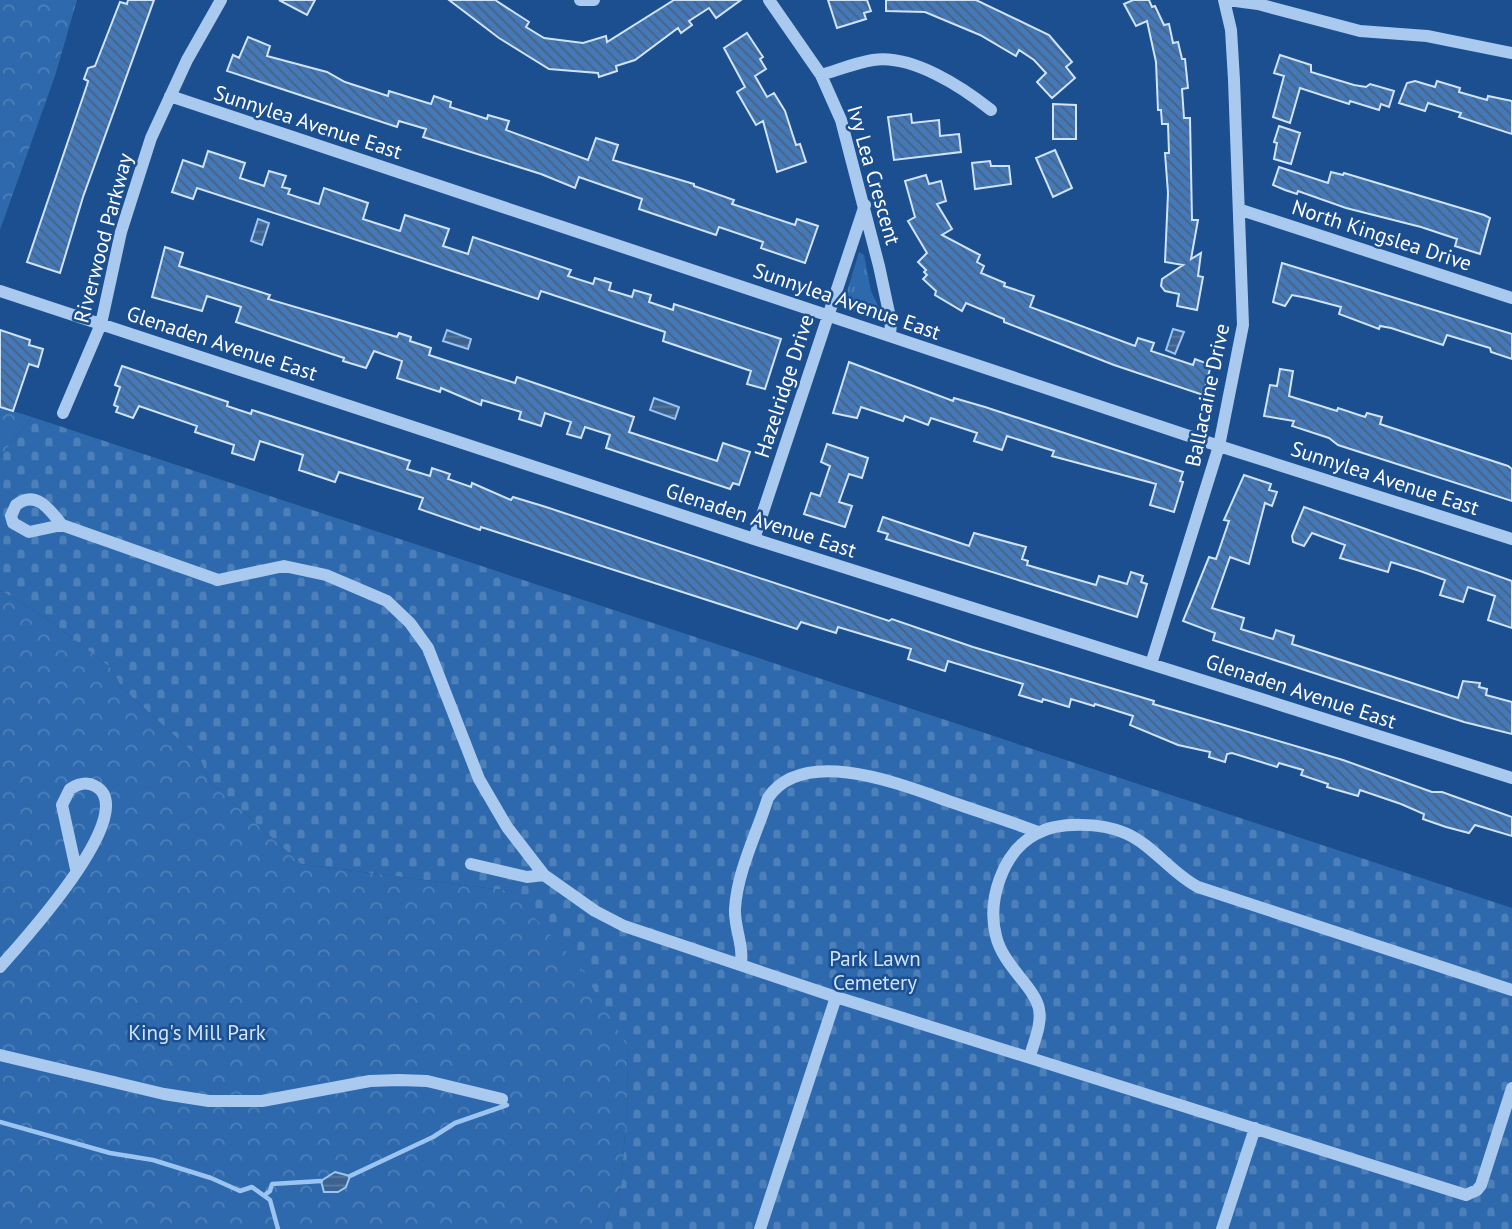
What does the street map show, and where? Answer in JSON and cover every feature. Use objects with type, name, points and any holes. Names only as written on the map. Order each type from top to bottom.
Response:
[{"type":"street","name":"Riverwood Parkway","points":[[63,414],[101,324],[137,176],[170,96],[221,0]]},
{"type":"street","points":[[580,0],[594,0]]},
{"type":"street","name":"Ivy Lea Crescent","points":[[769,0],[821,75],[842,120],[865,205],[891,322],[890,335]]},
{"type":"street","points":[[1226,0],[1258,4],[1360,31],[1437,37],[1512,53]]},
{"type":"street","name":"Ballacaine Drive","points":[[1150,664],[1219,446],[1243,325],[1241,210],[1231,30],[1226,0]]},
{"type":"street","points":[[821,75],[873,60],[892,61],[946,79],[990,110]]},
{"type":"street","name":"Sunnylea Avenue East","points":[[170,96],[1219,446],[1512,539]]},
{"type":"street","name":"Hazelridge Drive","points":[[754,539],[865,205]]},
{"type":"street","name":"North Kingslea Drive","points":[[1241,210],[1512,298]]},
{"type":"street","name":"Glenaden Avenue East","points":[[0,291],[754,539],[1512,778]]},
{"type":"street","points":[[62,525],[218,580],[284,566],[326,575],[387,601],[410,623],[428,648],[479,779],[507,827],[544,875],[595,911],[624,926],[741,963],[836,998],[1030,1056],[1466,1195],[1478,1190],[1512,1088]]},
{"type":"street","points":[[741,963],[735,909],[743,873],[768,798],[791,780],[833,772],[878,778],[1038,832],[1083,826],[1111,828],[1136,839],[1180,878],[1198,887],[1512,989]]},
{"type":"street","points":[[0,967],[45,915],[94,845],[106,816],[103,793],[86,783],[70,789],[62,805],[76,869]]},
{"type":"street","points":[[1030,1056],[1039,1025],[1039,1007],[1004,959],[992,918],[1002,873],[1022,844],[1038,832]]},
{"type":"street","points":[[471,864],[527,877],[544,875]]},
{"type":"street","points":[[760,1229],[836,998]]},
{"type":"street","points":[[0,1055],[164,1094],[209,1101],[262,1101],[370,1081],[399,1080],[426,1081],[502,1098]]},
{"type":"street","points":[[1222,1229],[1255,1128]]},
{"type":"green space","points":[[0,0],[77,0],[55,76],[0,230]]},
{"type":"green space","points":[[859,252],[864,255],[871,291],[881,312],[878,320],[847,309],[843,305]]},
{"type":"green space","points":[[0,407],[32,417],[0,457]]},
{"type":"green space","name":"Park Lawn Cemetery","points":[[32,417],[1512,908],[1512,1229],[603,1229],[621,1186],[628,1094],[627,1046],[510,891],[301,864],[210,782],[200,759],[122,688],[111,668],[46,618],[0,590],[0,457]]},
{"type":"green space","name":"King's Mill Park","points":[[0,590],[46,618],[111,668],[122,688],[200,759],[210,782],[301,864],[510,891],[581,968],[627,1046],[628,1094],[621,1186],[603,1229],[0,1229]]},
{"type":"shaded area","points":[[258,219],[269,223],[262,245],[251,241]]},
{"type":"shaded area","points":[[1173,329],[1184,332],[1175,354],[1166,350]]},
{"type":"shaded area","points":[[447,330],[471,339],[468,349],[443,341]]},
{"type":"shaded area","points":[[654,398],[679,407],[675,419],[650,410]]},
{"type":"shaded area","points":[[335,1172],[350,1176],[346,1187],[338,1192],[324,1192],[321,1181]]},
{"type":"building","points":[[128,0],[154,0],[83,197],[60,273],[27,262],[87,85],[88,81],[84,79],[88,68],[95,66],[120,2],[127,4]]},
{"type":"building","points":[[279,0],[315,0],[307,15]]},
{"type":"building","points":[[449,0],[495,0],[529,22],[526,27],[544,38],[583,43],[606,36],[607,42],[674,0],[741,0],[716,18],[709,8],[689,21],[692,25],[681,33],[678,28],[635,60],[616,66],[617,71],[599,77],[598,73],[549,69],[499,38]]},
{"type":"building","points":[[828,0],[867,0],[871,11],[864,13],[866,19],[837,28]]},
{"type":"building","points":[[886,0],[976,0],[1049,35],[1072,62],[1066,67],[1075,78],[1052,98],[1037,82],[1046,73],[1034,60],[1019,50],[1016,56],[980,35],[925,12],[886,11]]},
{"type":"building","points":[[1133,0],[1149,0],[1152,7],[1155,6],[1164,25],[1169,24],[1173,43],[1178,42],[1182,59],[1185,59],[1188,88],[1182,89],[1184,118],[1190,118],[1192,220],[1198,220],[1191,259],[1201,253],[1198,276],[1203,277],[1197,310],[1177,306],[1179,294],[1165,291],[1161,286],[1162,279],[1183,265],[1165,262],[1168,193],[1165,153],[1169,153],[1168,124],[1162,124],[1161,110],[1158,110],[1156,62],[1147,21],[1136,26],[1124,4]]},
{"type":"building","points":[[747,33],[763,57],[760,59],[766,69],[755,76],[767,97],[774,93],[785,111],[796,145],[800,144],[806,162],[777,172],[763,121],[756,125],[737,92],[745,87],[724,48]]},
{"type":"building","points":[[248,37],[270,46],[267,56],[327,72],[345,82],[388,96],[389,91],[431,104],[434,96],[451,102],[450,107],[487,119],[488,115],[509,121],[506,130],[588,160],[596,138],[618,145],[613,160],[694,184],[734,200],[732,204],[795,225],[797,219],[818,226],[805,263],[761,248],[763,242],[719,227],[716,235],[639,209],[642,199],[579,177],[575,188],[541,174],[423,137],[426,129],[399,121],[397,127],[227,71],[233,55],[239,58]]},
{"type":"building","points":[[1280,55],[1311,65],[1311,72],[1354,85],[1366,87],[1370,84],[1394,91],[1389,107],[1381,104],[1379,110],[1350,101],[1349,104],[1300,88],[1290,123],[1273,117],[1284,76],[1274,73]]},
{"type":"building","points":[[1415,81],[1435,87],[1437,81],[1460,88],[1459,92],[1487,100],[1488,96],[1512,101],[1512,134],[1459,117],[1461,113],[1428,103],[1425,111],[1399,103],[1407,83]]},
{"type":"building","points":[[1053,104],[1076,105],[1076,139],[1053,139]]},
{"type":"building","points":[[911,114],[912,123],[939,120],[940,136],[959,134],[961,152],[894,160],[888,117]]},
{"type":"building","points":[[1279,126],[1300,133],[1291,164],[1274,159],[1277,143],[1274,142]]},
{"type":"building","points":[[1055,150],[1072,188],[1053,197],[1036,158]]},
{"type":"building","points":[[208,151],[245,163],[240,178],[264,186],[269,171],[286,176],[282,187],[290,189],[288,194],[319,204],[324,188],[368,203],[363,219],[400,231],[405,215],[449,229],[443,246],[468,254],[473,237],[571,270],[568,276],[593,284],[595,278],[611,283],[609,290],[632,297],[634,290],[651,295],[649,302],[673,310],[674,304],[781,339],[765,389],[747,384],[751,371],[663,341],[665,332],[541,291],[538,299],[197,188],[193,199],[172,192],[183,160],[203,167]]},
{"type":"building","points":[[990,161],[991,166],[1009,166],[1011,184],[975,189],[972,163]]},
{"type":"building","points":[[1279,167],[1328,183],[1331,172],[1344,173],[1484,215],[1490,218],[1480,254],[1455,246],[1457,239],[1421,227],[1346,208],[1273,185]]},
{"type":"building","points":[[926,175],[929,184],[941,181],[946,201],[937,204],[952,229],[942,235],[980,255],[977,262],[984,266],[981,273],[1005,283],[1004,286],[1034,296],[1030,307],[1135,346],[1138,338],[1154,343],[1151,351],[1193,365],[1195,359],[1211,365],[1203,395],[1114,365],[1004,322],[1004,319],[966,303],[962,311],[935,295],[936,291],[923,279],[927,275],[924,272],[926,270],[918,262],[927,253],[908,221],[915,217],[905,181]]},
{"type":"building","points":[[165,247],[183,253],[179,266],[270,295],[268,299],[397,337],[399,333],[411,337],[410,341],[431,348],[429,355],[515,383],[517,377],[634,417],[629,432],[717,461],[723,443],[750,452],[739,485],[733,483],[730,489],[606,448],[610,435],[585,427],[581,438],[567,434],[571,422],[545,413],[541,426],[519,419],[521,412],[482,400],[481,405],[441,388],[440,392],[397,378],[402,361],[374,351],[366,368],[343,361],[344,358],[236,322],[241,307],[207,296],[202,311],[152,297]]},
{"type":"building","points":[[1282,263],[1512,334],[1512,359],[1491,352],[1490,348],[1447,335],[1443,345],[1391,328],[1380,326],[1379,329],[1339,314],[1341,307],[1307,298],[1292,295],[1285,306],[1273,302]]},
{"type":"building","points":[[0,330],[30,340],[29,345],[43,349],[38,367],[29,364],[13,411],[0,407]]},
{"type":"building","points":[[849,362],[953,401],[954,398],[985,407],[1183,472],[1180,481],[1183,482],[1174,512],[1150,505],[1156,484],[1052,456],[1054,451],[1007,436],[1002,450],[974,441],[977,433],[931,418],[928,425],[905,416],[903,421],[861,407],[857,418],[833,413]]},
{"type":"building","points":[[122,366],[228,402],[227,406],[251,414],[252,410],[410,461],[407,469],[430,476],[432,468],[450,474],[448,479],[471,487],[472,483],[511,500],[513,497],[546,507],[889,621],[892,619],[973,647],[1154,701],[1153,704],[1343,760],[1432,792],[1442,792],[1512,817],[1512,836],[1475,825],[1469,833],[1446,827],[1423,819],[1424,814],[1401,804],[1360,790],[1358,796],[1327,787],[1328,784],[1301,775],[1303,770],[1279,763],[1277,767],[1232,753],[1227,754],[1225,762],[1209,757],[1210,752],[1178,745],[1130,725],[1133,716],[1095,704],[1094,706],[1071,699],[1069,707],[1043,699],[1042,702],[1019,695],[1023,684],[948,661],[945,671],[908,659],[911,649],[838,627],[836,633],[801,622],[797,629],[481,527],[480,530],[419,509],[423,498],[339,472],[335,482],[299,470],[303,455],[260,441],[254,460],[232,453],[234,445],[195,432],[197,426],[139,406],[133,418],[116,412],[118,407],[114,405],[120,387],[115,385]]},
{"type":"building","points":[[1280,369],[1293,371],[1289,396],[1337,411],[1338,408],[1365,417],[1367,413],[1382,417],[1380,424],[1508,466],[1512,469],[1512,501],[1338,445],[1329,438],[1292,426],[1294,421],[1264,416],[1270,385],[1277,386]]},
{"type":"building","points":[[827,444],[868,458],[862,478],[849,474],[839,502],[852,506],[845,527],[804,514],[811,493],[820,496],[830,466],[821,462]]},
{"type":"building","points":[[1244,475],[1271,484],[1269,490],[1277,492],[1272,506],[1265,503],[1249,564],[1230,557],[1212,608],[1244,618],[1241,629],[1273,639],[1276,630],[1294,636],[1292,644],[1458,698],[1463,681],[1480,683],[1479,687],[1487,689],[1486,695],[1512,702],[1512,734],[1464,722],[1213,640],[1215,633],[1183,621],[1209,557],[1216,559],[1229,521],[1224,520]]},
{"type":"building","points":[[1304,507],[1512,581],[1512,628],[1488,620],[1495,596],[1468,587],[1463,602],[1440,595],[1445,580],[1420,571],[1391,562],[1388,572],[1340,558],[1345,545],[1312,533],[1304,546],[1293,542],[1292,536]]},
{"type":"building","points":[[883,517],[969,546],[974,533],[1026,547],[1022,559],[1028,561],[1027,565],[1096,585],[1099,576],[1127,584],[1131,572],[1143,576],[1141,582],[1147,584],[1137,617],[886,539],[888,534],[878,531]]},
{"type":"waterway","points":[[350,1176],[433,1137],[455,1123],[507,1105]]},
{"type":"waterway","points":[[0,1122],[110,1153],[153,1160],[211,1178],[240,1191],[252,1187],[270,1200],[278,1229]]},
{"type":"waterway","points":[[266,1194],[272,1184],[321,1181]]}]
